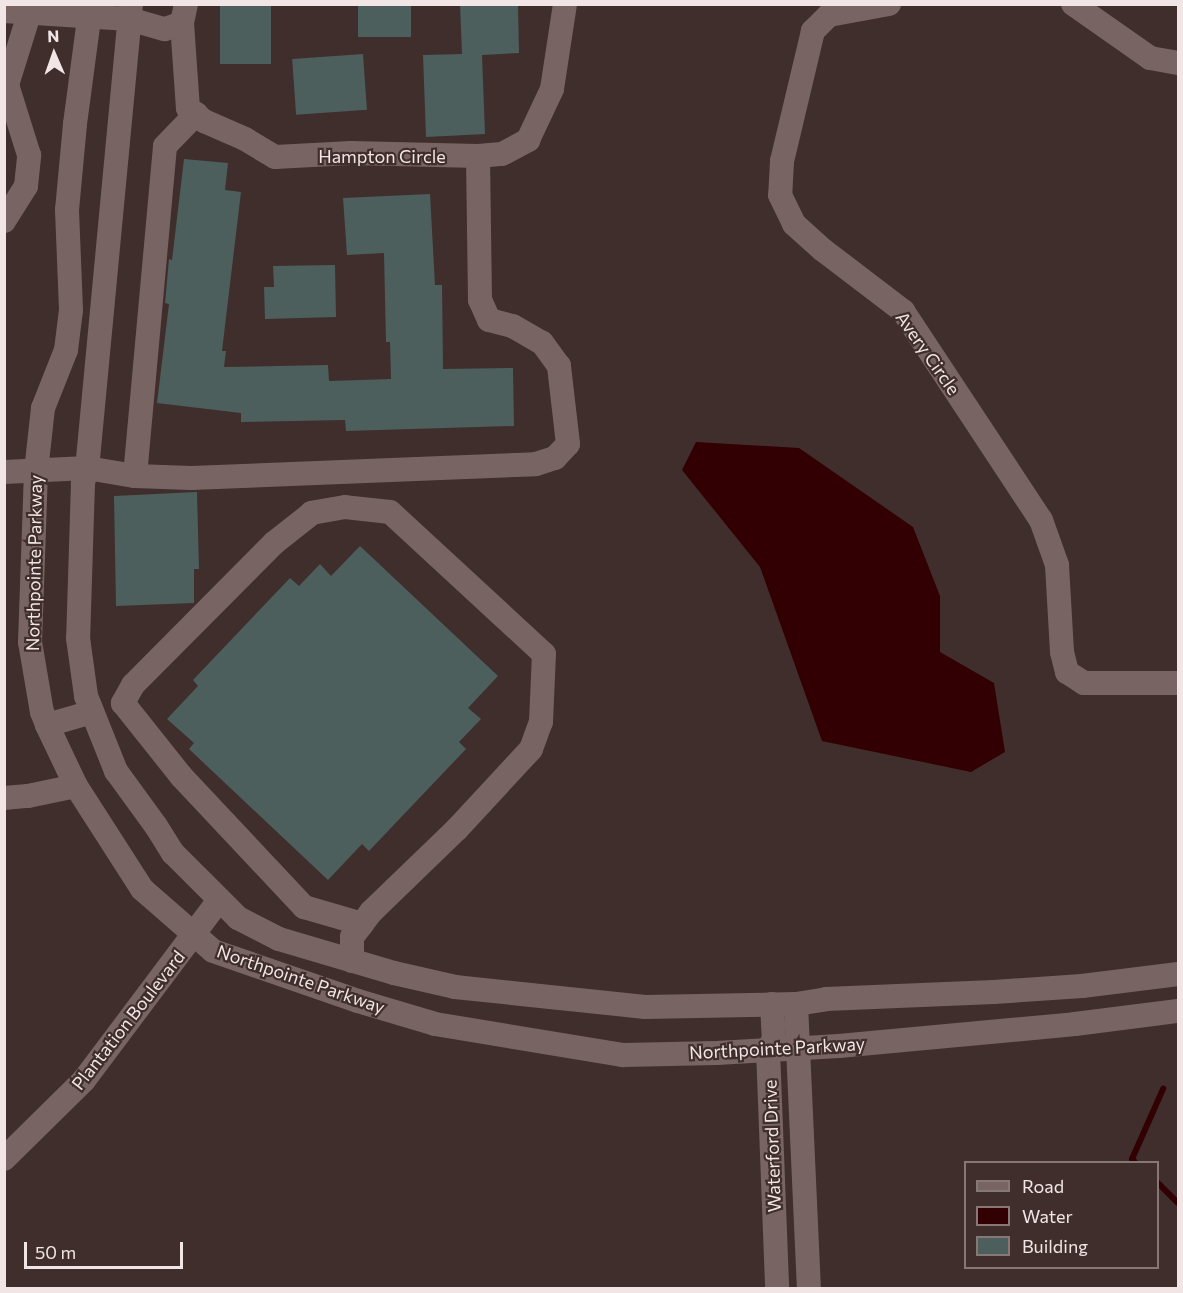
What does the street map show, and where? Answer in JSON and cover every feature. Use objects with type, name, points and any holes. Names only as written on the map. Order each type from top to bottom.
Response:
[{"type":"street","name":"Hampton Circle","points":[[196,114],[275,156],[351,153],[478,156],[502,154],[528,140],[552,89],[565,4]]},
{"type":"street","name":"Avery Circle","points":[[889,4],[830,15],[813,31],[782,161],[780,195],[794,224],[823,250],[903,311],[1041,520],[1057,565],[1062,652],[1067,672],[1084,683],[1179,683]]},
{"type":"street","points":[[1073,4],[1150,58],[1179,63]]},
{"type":"street","points":[[4,11],[130,12],[165,29],[184,14]]},
{"type":"street","points":[[4,220],[26,186],[29,155],[7,85],[30,11]]},
{"type":"street","name":"Northpointe Parkway","points":[[90,11],[67,210],[71,310],[66,350],[43,408],[36,471],[30,642],[42,712],[47,725],[76,786],[142,889],[213,951],[358,1001],[435,1024],[483,1030],[546,1044],[623,1055],[799,1049],[1075,1024],[1179,1011]]},
{"type":"street","name":"Northpointe Parkway","points":[[130,12],[87,468],[81,510],[78,638],[86,696],[116,771],[156,826],[172,853],[238,918],[279,939],[352,961],[455,987],[568,1001],[645,1007],[796,1004],[826,999],[1082,986],[1179,975]]},
{"type":"street","points":[[135,476],[165,146],[196,114],[188,108],[184,14]]},
{"type":"street","points":[[4,472],[87,468],[135,476],[192,478],[536,464],[555,458],[568,444],[559,366],[542,343],[513,326],[489,320],[480,300],[478,156]]},
{"type":"street","points":[[352,961],[352,937],[362,924],[457,829],[531,749],[541,722],[544,654],[390,512],[345,507],[312,513],[274,543],[133,685],[123,703],[181,776],[304,907],[362,924]]},
{"type":"street","points":[[47,725],[92,712]]},
{"type":"street","points":[[4,798],[28,796],[76,786]]},
{"type":"street","name":"Plantation Boulevard","points":[[4,1159],[84,1080],[219,900]]},
{"type":"street","name":"Waterford Drive","points":[[771,1004],[774,1039],[768,1050],[777,1288]]},
{"type":"street","name":"Waterford Drive","points":[[796,1004],[809,1288]]},
{"type":"street","points":[[773,1146],[803,1146]]},
{"type":"water","points":[[696,442],[799,448],[913,527],[940,596],[940,652],[994,683],[1005,752],[971,772],[822,741],[760,567],[682,470]]},
{"type":"building","points":[[220,4],[271,4],[271,64],[220,64]]},
{"type":"building","points":[[358,4],[411,4],[411,37],[358,37]]},
{"type":"building","points":[[460,4],[518,4],[519,53],[482,55],[485,134],[426,137],[423,55],[462,54]]},
{"type":"building","points":[[363,54],[367,110],[296,115],[292,59]]},
{"type":"building","points":[[184,159],[228,163],[225,190],[241,192],[222,351],[226,351],[224,367],[328,365],[329,381],[391,379],[390,342],[386,342],[384,253],[347,255],[343,198],[430,194],[435,285],[442,285],[443,369],[513,368],[514,426],[346,431],[345,420],[241,422],[241,413],[157,403],[169,304],[165,303],[169,259],[172,260]]},
{"type":"building","points":[[335,265],[336,317],[265,319],[264,287],[274,287],[273,266]]},
{"type":"building","points":[[197,492],[199,569],[194,569],[194,603],[116,606],[114,496]]},
{"type":"building","points":[[360,546],[498,676],[468,708],[481,719],[459,742],[466,749],[369,851],[362,844],[328,880],[189,749],[194,743],[167,719],[198,686],[193,680],[290,578],[299,586],[320,564],[331,576]]},
{"type":"waterway","points":[[1134,1161],[1132,1159],[1163,1089]]},
{"type":"waterway","points":[[1159,1184],[1178,1203]]}]
